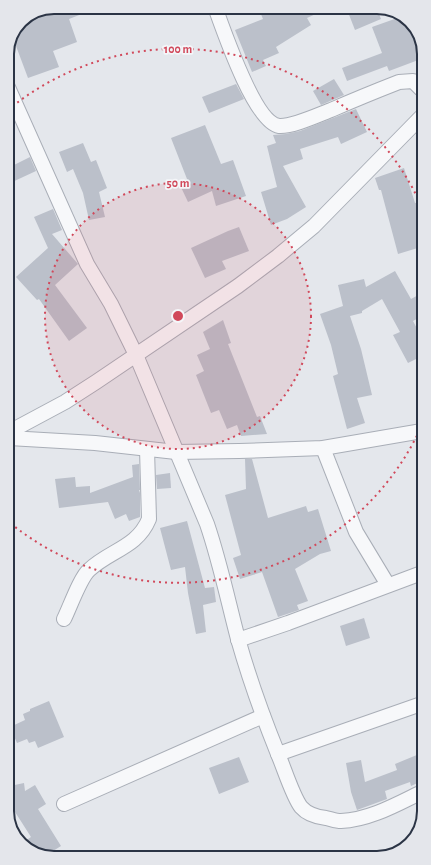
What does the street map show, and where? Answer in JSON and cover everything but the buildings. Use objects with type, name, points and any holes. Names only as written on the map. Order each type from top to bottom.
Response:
[{"type":"street","points":[[218,14],[236,62],[250,91],[261,111],[270,121],[278,126],[304,120],[399,82],[413,81],[417,85]]},
{"type":"street","points":[[14,101],[87,264],[112,304],[136,355],[207,524],[216,552],[238,640],[263,716],[295,795],[301,806],[307,812],[320,818],[340,821],[382,812],[417,794]]},
{"type":"street","points":[[14,429],[65,402],[238,286],[278,256],[314,226],[417,121]]},
{"type":"street","points":[[14,438],[95,443],[176,452],[295,450],[323,448],[417,431]]},
{"type":"street","points":[[323,448],[356,532],[388,585]]},
{"type":"street","points":[[64,619],[88,570],[135,540],[144,530],[149,519],[147,449]]},
{"type":"street","points":[[238,640],[417,575]]},
{"type":"street","points":[[278,754],[417,705]]},
{"type":"street","points":[[64,804],[263,716]]}]
